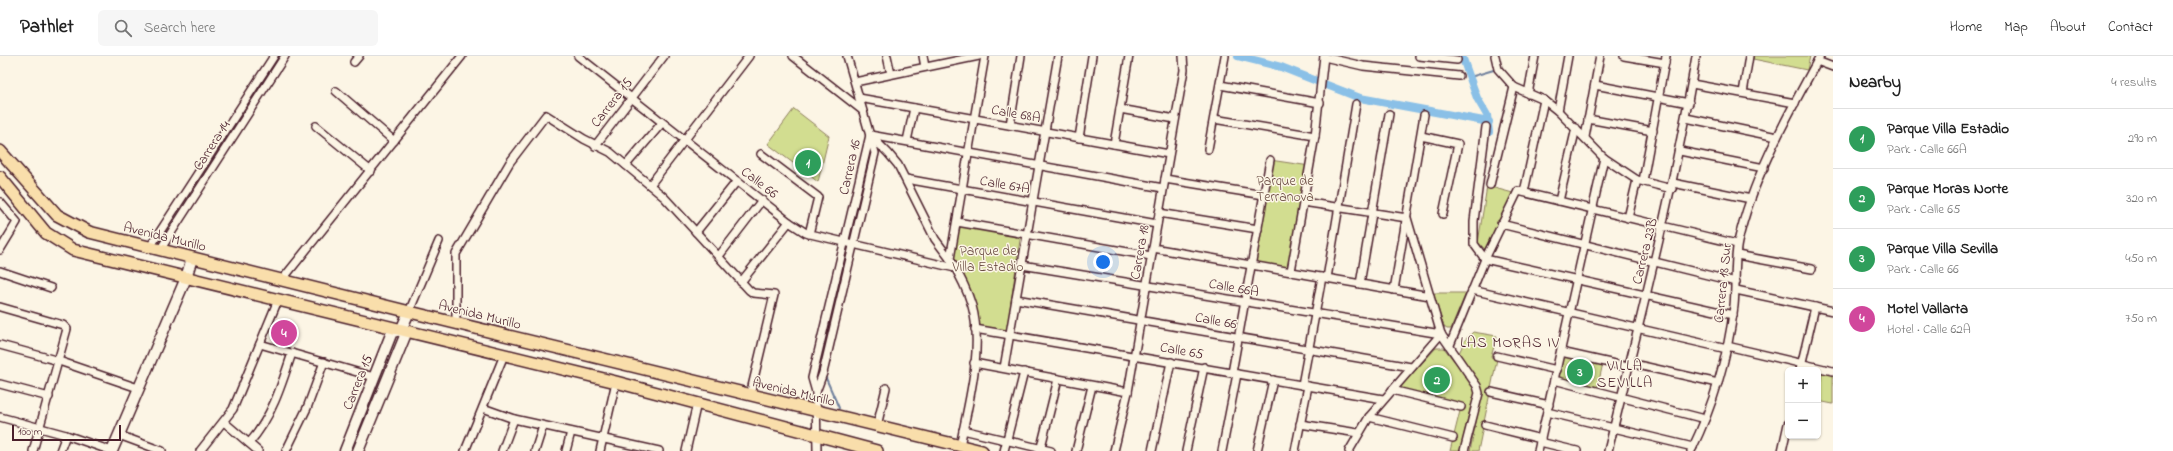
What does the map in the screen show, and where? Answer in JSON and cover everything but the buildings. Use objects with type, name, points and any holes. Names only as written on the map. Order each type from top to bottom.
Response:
[{"type":"main road","name":"Avenida Murillo","points":[[0,151],[48,206],[67,222],[89,232],[456,324],[982,451]]},
{"type":"main road","points":[[0,177],[37,224],[46,233],[64,245],[85,253],[616,382],[877,451]]},
{"type":"main road","points":[[112,451],[186,278],[192,258]]},
{"type":"main road","name":"Carrera 15","points":[[401,330],[409,312]]},
{"type":"main road","name":"Carrera 15","points":[[345,451],[392,332],[401,330]]},
{"type":"main road","name":"Carrera 15","points":[[358,451],[405,336],[401,330]]},
{"type":"street","name":"Carrera 14","points":[[155,248],[274,56]]},
{"type":"street","name":"Carrera 14","points":[[155,248],[285,56]]},
{"type":"street","points":[[354,62],[359,56]]},
{"type":"street","points":[[282,280],[462,56]]},
{"type":"street","name":"Calle 66","points":[[578,56],[789,222],[809,234],[955,268]]},
{"type":"street","name":"Carrera 15","points":[[595,146],[664,56]]},
{"type":"street","points":[[650,185],[749,56]]},
{"type":"street","points":[[793,56],[862,110]]},
{"type":"street","points":[[847,56],[870,135],[888,153],[906,179],[936,239],[950,259],[966,287],[972,308],[975,329],[974,363],[960,446]]},
{"type":"street","points":[[887,56],[891,74]]},
{"type":"street","points":[[923,56],[925,67]]},
{"type":"street","points":[[855,82],[959,58],[979,56]]},
{"type":"street","points":[[950,259],[985,56]]},
{"type":"street","points":[[1010,126],[1021,56]]},
{"type":"street","points":[[1004,368],[1058,56]]},
{"type":"street","points":[[1079,138],[1092,56]]},
{"type":"street","points":[[1114,144],[1129,56]]},
{"type":"street","name":"Carrera 18","points":[[1114,451],[1128,392],[1184,70],[1183,56]]},
{"type":"street","points":[[1208,149],[1225,56]]},
{"type":"street","points":[[1291,271],[1315,136],[1320,103],[1324,56],[1363,66],[1459,76]]},
{"type":"street","points":[[1419,56],[1457,60]]},
{"type":"street","points":[[1496,56],[1498,69],[1514,87],[1544,100],[1576,128],[1604,158],[1640,180],[1751,199]]},
{"type":"street","points":[[1528,94],[1535,56]]},
{"type":"street","points":[[1558,111],[1568,56]]},
{"type":"street","points":[[1585,137],[1600,56]]},
{"type":"street","points":[[1624,56],[1665,60],[1653,131],[1628,218]]},
{"type":"street","name":"Carrera 23B","points":[[1608,451],[1680,151],[1696,56]]},
{"type":"street","points":[[1743,94],[1749,56]]},
{"type":"street","points":[[1818,58],[1833,68]]},
{"type":"street","name":"Carrera 18 Sur","points":[[1692,449],[1718,383],[1727,348],[1736,290],[1737,244],[1751,199],[1777,137],[1818,58]]},
{"type":"street","points":[[1692,84],[1795,103]]},
{"type":"street","points":[[1220,85],[1320,103]]},
{"type":"street","points":[[1595,86],[1689,103]]},
{"type":"street","points":[[1490,185],[1514,87]]},
{"type":"street","points":[[336,91],[394,141]]},
{"type":"street","name":"Calle 68A","points":[[859,98],[1169,154]]},
{"type":"street","points":[[1450,345],[1500,224],[1521,192],[1544,100]]},
{"type":"street","points":[[1295,451],[1315,315],[1339,208],[1356,104]]},
{"type":"street","points":[[907,142],[914,108]]},
{"type":"street","points":[[1120,109],[1175,119]]},
{"type":"street","points":[[1360,284],[1389,114]]},
{"type":"street","points":[[456,324],[456,254],[510,162],[546,115],[595,146],[604,148],[664,197],[741,282],[753,293],[774,295],[750,395]]},
{"type":"street","points":[[1394,290],[1424,115]]},
{"type":"street","points":[[1686,118],[1777,137]]},
{"type":"street","points":[[1214,119],[1315,136]]},
{"type":"street","points":[[1588,119],[1653,131]]},
{"type":"street","points":[[626,165],[662,122]]},
{"type":"street","points":[[316,126],[371,170]]},
{"type":"street","points":[[1486,127],[1474,221],[1474,244],[1485,259],[1733,315]]},
{"type":"street","points":[[1559,201],[1576,128]]},
{"type":"street","points":[[870,135],[1163,188]]},
{"type":"street","name":"Carrera 16","points":[[817,451],[816,392],[812,378],[870,135]]},
{"type":"street","name":"Carrera 16","points":[[816,392],[821,381],[875,153],[870,135]]},
{"type":"street","points":[[1421,136],[1458,144],[1443,214]]},
{"type":"street","points":[[1680,151],[1764,168]]},
{"type":"street","points":[[761,154],[818,196],[809,234]]},
{"type":"street","points":[[1538,451],[1604,158]]},
{"type":"street","points":[[1222,451],[1235,373],[1239,337],[1270,160]]},
{"type":"street","name":"Calle 67A","points":[[906,179],[1157,224]]},
{"type":"street","points":[[1165,179],[1264,195]]},
{"type":"street","points":[[696,232],[737,181]]},
{"type":"street","points":[[1521,192],[1737,244]]},
{"type":"street","points":[[719,256],[762,200]]},
{"type":"street","points":[[0,202],[15,219],[16,225],[0,248]]},
{"type":"street","points":[[1303,202],[1407,218]]},
{"type":"street","points":[[1159,213],[1258,229]]},
{"type":"street","points":[[1407,218],[1441,334],[1477,386],[1479,393],[1464,451]]},
{"type":"street","points":[[741,282],[789,222]]},
{"type":"street","points":[[957,222],[1028,234],[1291,271],[1430,296]]},
{"type":"street","points":[[1500,224],[1736,282]]},
{"type":"street","points":[[409,312],[439,241]]},
{"type":"street","points":[[1737,255],[1812,269]]},
{"type":"street","name":"Calle 66A","points":[[1022,265],[1315,315],[1441,334]]},
{"type":"street","points":[[0,271],[51,288]]},
{"type":"street","points":[[1472,290],[1638,329],[1727,348],[1801,367],[1815,307]]},
{"type":"street","points":[[1736,290],[1833,311]]},
{"type":"street","name":"Calle 66","points":[[1016,298],[1411,367]]},
{"type":"street","points":[[200,451],[233,409],[278,300]]},
{"type":"street","points":[[0,307],[66,326],[68,329],[33,451]]},
{"type":"street","name":"Calle 65","points":[[975,329],[1134,355],[1383,400]]},
{"type":"street","points":[[1357,451],[1349,450],[1369,417],[1441,334]]},
{"type":"street","points":[[260,344],[374,377]]},
{"type":"street","points":[[0,345],[59,361],[138,388]]},
{"type":"street","points":[[1561,352],[1718,383]]},
{"type":"street","points":[[249,443],[265,422],[292,353]]},
{"type":"street","points":[[465,451],[504,355]]},
{"type":"street","points":[[1497,356],[1557,370]]},
{"type":"street","points":[[286,451],[307,408],[324,362]]},
{"type":"street","points":[[1152,451],[1172,362]]},
{"type":"street","points":[[974,363],[1128,392]]},
{"type":"street","points":[[1186,451],[1204,368]]},
{"type":"street","points":[[1821,370],[1833,371]]},
{"type":"street","points":[[1004,451],[1024,372]]},
{"type":"street","points":[[1040,450],[1058,379]]},
{"type":"street","points":[[1257,451],[1273,380]]},
{"type":"street","points":[[1554,380],[1705,419]]},
{"type":"street","points":[[600,451],[616,382]]},
{"type":"street","points":[[0,384],[48,397]]},
{"type":"street","points":[[1076,451],[1092,386]]},
{"type":"street","points":[[877,426],[886,388]]},
{"type":"street","points":[[1392,390],[1461,407]]},
{"type":"street","points":[[1491,392],[1692,449]]},
{"type":"street","points":[[686,451],[697,403]]},
{"type":"street","points":[[482,408],[514,419],[571,432],[603,437],[659,451]]},
{"type":"street","points":[[0,417],[66,435],[112,451]]},
{"type":"street","points":[[1369,417],[1453,438]]},
{"type":"street","points":[[502,451],[514,419]]},
{"type":"street","points":[[224,422],[258,451]]},
{"type":"street","points":[[1300,424],[1358,433]]},
{"type":"street","points":[[1485,425],[1577,451]]},
{"type":"street","points":[[535,451],[543,426]]},
{"type":"street","points":[[963,430],[1040,450],[1051,451]]},
{"type":"street","points":[[566,451],[571,432]]},
{"type":"street","points":[[60,451],[66,435]]},
{"type":"street","points":[[119,435],[159,451]]},
{"type":"street","points":[[1782,451],[1785,438]]},
{"type":"green space","points":[[1754,56],[1810,56],[1807,70],[1753,59]]},
{"type":"green space","points":[[794,109],[829,136],[818,182],[768,144]]},
{"type":"green space","points":[[868,152],[871,152],[821,366],[819,365]]},
{"type":"green space","name":"Parque de Terranova","points":[[1270,160],[1310,166],[1291,271],[1252,265]]},
{"type":"green space","points":[[1487,186],[1513,193],[1485,249],[1478,243]]},
{"type":"green space","name":"Parque de Villa Estadio","points":[[960,223],[1021,233],[1007,330],[978,326],[975,308],[969,291],[953,258]]},
{"type":"green space","points":[[1433,293],[1466,293],[1451,329],[1444,327]]},
{"type":"green space","points":[[1473,332],[1497,336],[1491,357],[1497,359],[1478,451],[1470,451],[1477,417],[1471,405],[1460,451],[1450,451],[1461,407],[1398,389],[1436,348],[1444,348],[1455,362],[1465,340]]},
{"type":"green space","points":[[1562,353],[1603,363],[1597,390],[1556,381]]},
{"type":"green space","points":[[1822,373],[1833,375],[1833,404],[1821,402]]},
{"type":"waterway","points":[[1238,56],[1281,67],[1360,98],[1489,122]]},
{"type":"waterway","points":[[1462,56],[1477,98],[1487,115],[1489,132]]},
{"type":"waterway","points":[[1470,77],[1497,69]]},
{"type":"waterway","points":[[825,376],[839,408]]},
{"type":"place","name":"Parque Villa Estadio","points":[[808,163]]},
{"type":"place","name":"Motel Vallarta","points":[[284,333]]},
{"type":"place","name":"Parque Villa Sevilla","points":[[1580,372]]},
{"type":"place","name":"Parque Moras Norte","points":[[1437,380]]},
{"type":"district","name":"LAS MORAS IV","points":[[1510,342]]},
{"type":"district","name":"VILLA SEVILLA","points":[[1625,374]]}]
